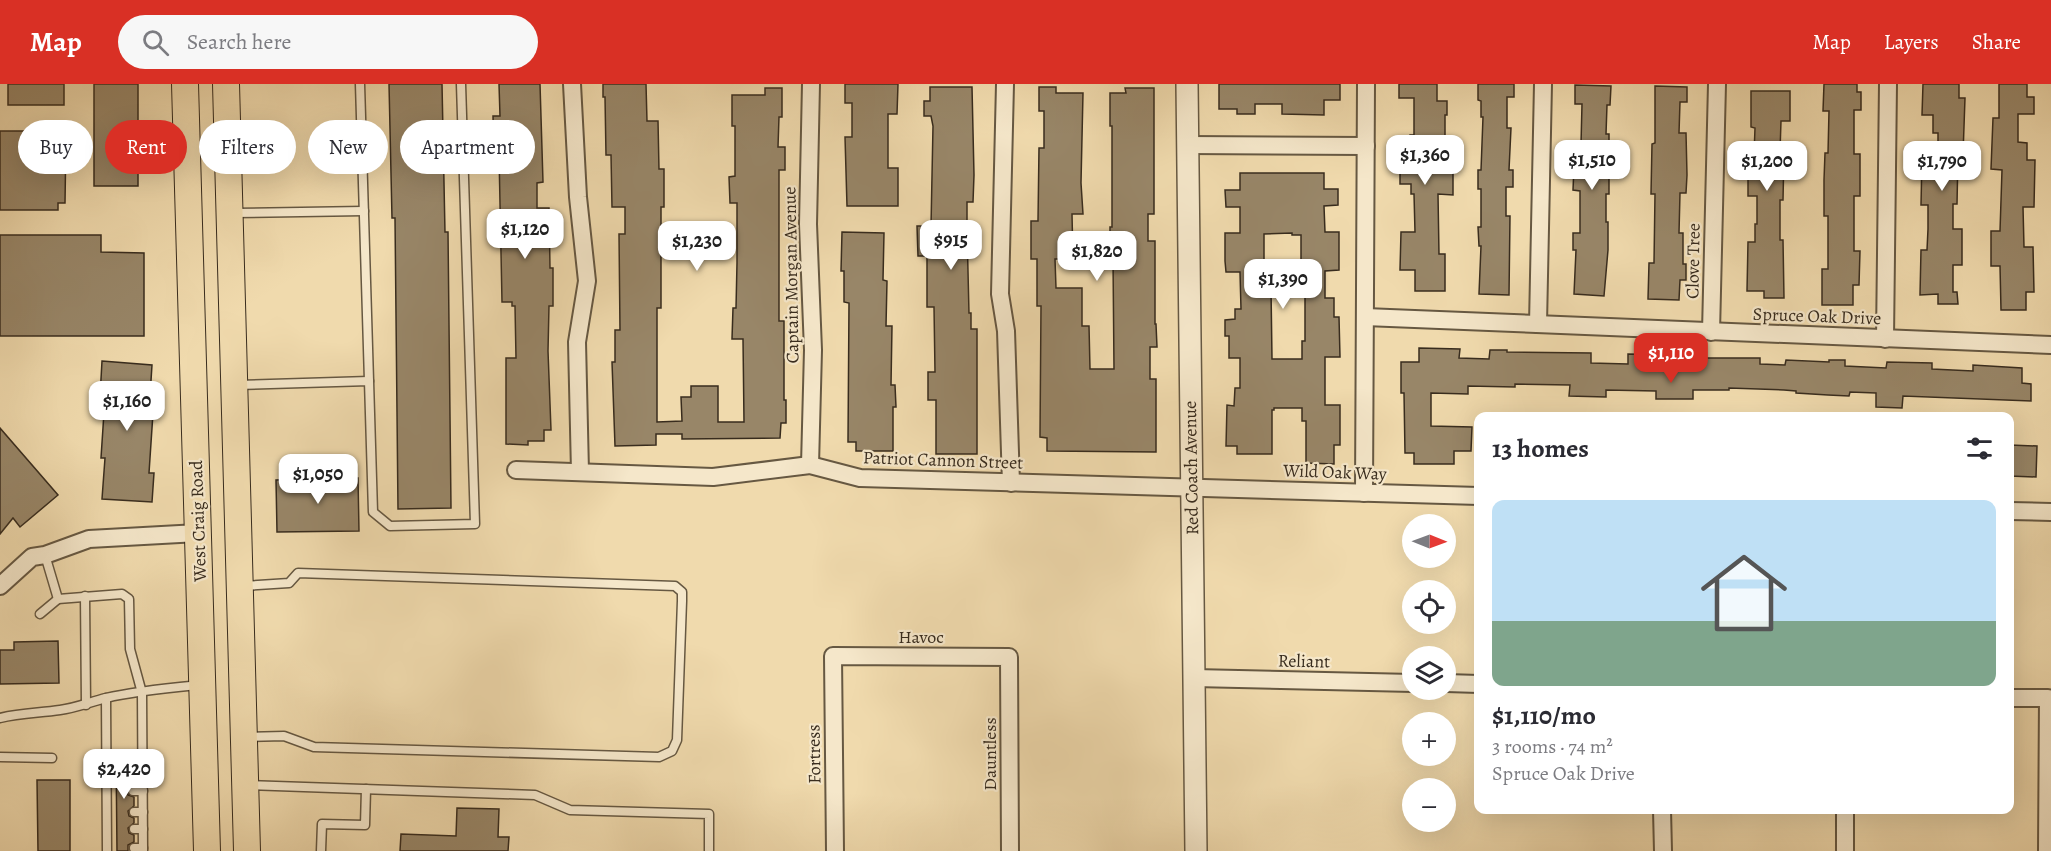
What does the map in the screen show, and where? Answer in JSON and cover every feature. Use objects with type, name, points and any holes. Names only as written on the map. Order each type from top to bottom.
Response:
[{"type":"main road","name":"West Craig Road","points":[[185,84],[207,851]]},
{"type":"main road","points":[[226,84],[247,851]]},
{"type":"main road","points":[[189,214],[229,213]]},
{"type":"main road","points":[[202,684],[242,682]]},
{"type":"street","points":[[572,84],[578,197],[587,281],[577,342],[580,472]]},
{"type":"street","name":"Captain Morgan Avenue","points":[[810,465],[813,350],[808,224],[811,84]]},
{"type":"street","points":[[1005,84],[999,294],[1006,331],[1011,483]]},
{"type":"street","name":"Red Coach Avenue","points":[[1187,84],[1196,851]]},
{"type":"street","points":[[1364,493],[1366,84]]},
{"type":"street","points":[[1538,324],[1543,84]]},
{"type":"street","name":"Clove Tree","points":[[1711,332],[1717,84]]},
{"type":"street","points":[[1885,339],[1888,84]]},
{"type":"street","points":[[1187,145],[1366,146]]},
{"type":"street","name":"Spruce Oak Drive","points":[[1365,317],[2051,345]]},
{"type":"street","name":"Patriot Cannon Street","points":[[516,470],[713,477],[810,465],[860,478],[1191,488]]},
{"type":"street","name":"Wild Oak Way","points":[[1191,488],[1474,496]]},
{"type":"street","points":[[2014,511],[2051,512]]},
{"type":"street","points":[[0,586],[32,557],[45,555],[89,539],[198,533]]},
{"type":"street","name":"Havoc","points":[[833,656],[1009,657]]},
{"type":"street","name":"Fortress","points":[[833,656],[835,851]]},
{"type":"street","name":"Dauntless","points":[[1009,657],[1011,851]]},
{"type":"street","name":"Reliant","points":[[1194,678],[1402,683]]},
{"type":"street","points":[[1456,683],[1474,684]]},
{"type":"street","points":[[2014,698],[2048,698],[2047,851]]},
{"type":"street","points":[[1662,814],[1663,851]]},
{"type":"street","points":[[1845,814],[1845,851]]},
{"type":"lane","points":[[360,84],[373,512],[390,526],[475,524],[461,84]]},
{"type":"lane","points":[[229,213],[364,211]]},
{"type":"lane","points":[[233,385],[369,381]]},
{"type":"lane","points":[[45,555],[58,599]]},
{"type":"lane","points":[[239,586],[289,583],[298,573],[675,586],[682,592],[677,740],[672,751],[659,757],[314,747],[284,736],[244,737]]},
{"type":"lane","points":[[40,614],[58,599],[122,594],[129,599],[130,649],[142,693],[138,768],[140,849]]},
{"type":"lane","points":[[85,596],[86,705]]},
{"type":"lane","points":[[0,718],[16,714],[60,710],[106,698],[202,684]]},
{"type":"lane","points":[[106,698],[112,791],[110,849]]},
{"type":"lane","points":[[0,757],[52,758]]},
{"type":"lane","points":[[245,785],[535,795],[570,810],[709,814],[709,851]]},
{"type":"lane","points":[[321,851],[322,824],[364,825],[366,789]]},
{"type":"building","points":[[8,84],[64,84],[64,105],[8,105]]},
{"type":"building","points":[[94,84],[138,84],[138,120],[105,120],[105,174],[138,174],[138,186],[94,186]]},
{"type":"building","points":[[389,84],[442,84],[443,120],[400,120],[400,174],[444,174],[445,232],[448,232],[451,508],[398,509],[395,218],[392,218]]},
{"type":"building","points":[[499,84],[540,84],[543,182],[537,183],[537,208],[549,208],[550,268],[553,268],[553,306],[549,306],[548,351],[551,430],[544,430],[544,441],[528,441],[528,445],[506,444],[506,358],[516,358],[515,306],[512,306],[512,302],[502,302],[499,174],[535,174],[535,120],[493,120],[493,116],[500,116]]},
{"type":"building","points":[[603,84],[646,84],[647,121],[658,121],[659,169],[664,169],[664,207],[661,207],[661,308],[657,308],[657,422],[682,421],[681,397],[691,397],[691,386],[718,386],[718,422],[744,422],[743,339],[732,339],[733,308],[736,308],[737,203],[730,203],[729,177],[735,176],[735,126],[732,126],[732,95],[765,95],[765,88],[782,88],[782,117],[779,117],[778,147],[785,147],[785,170],[779,170],[779,321],[784,321],[786,423],[781,423],[780,438],[682,439],[682,434],[656,434],[656,445],[615,446],[612,362],[615,362],[615,330],[620,330],[619,234],[625,234],[625,207],[612,207],[611,155],[606,155]]},
{"type":"building","points":[[845,84],[898,84],[897,114],[888,114],[888,168],[898,168],[898,206],[847,206],[845,137],[852,137],[852,103],[845,103]]},
{"type":"building","points":[[1219,84],[1340,84],[1340,100],[1324,100],[1324,115],[1282,114],[1282,104],[1255,104],[1255,114],[1237,114],[1237,109],[1219,109]]},
{"type":"building","points":[[1399,84],[1437,84],[1437,101],[1447,101],[1445,168],[1453,168],[1453,195],[1438,194],[1439,254],[1445,254],[1445,291],[1415,291],[1415,270],[1400,270],[1401,232],[1415,232],[1414,194],[1411,194],[1411,184],[1400,184],[1400,146],[1409,146],[1410,135],[1414,135],[1414,98],[1399,98]]},
{"type":"building","points":[[1478,84],[1514,84],[1514,97],[1507,97],[1507,128],[1511,128],[1509,170],[1513,170],[1513,187],[1506,187],[1506,216],[1510,216],[1509,295],[1479,294],[1481,246],[1479,246],[1478,227],[1481,227],[1481,189],[1478,189],[1478,170],[1481,170],[1483,117],[1481,117],[1481,101],[1478,100]]},
{"type":"building","points":[[1824,84],[1857,84],[1857,92],[1861,92],[1861,110],[1854,110],[1854,154],[1860,154],[1860,196],[1854,196],[1854,251],[1860,251],[1859,285],[1853,285],[1853,305],[1822,305],[1822,269],[1828,269],[1828,216],[1824,216],[1824,180],[1825,153],[1828,153],[1829,111],[1823,111]]},
{"type":"building","points":[[1923,84],[1959,84],[1959,98],[1965,98],[1963,155],[1958,155],[1957,204],[1953,204],[1953,229],[1962,229],[1962,265],[1953,265],[1953,292],[1957,292],[1958,304],[1938,304],[1938,294],[1920,295],[1921,250],[1927,250],[1928,229],[1928,205],[1921,205],[1922,157],[1938,157],[1938,133],[1933,133],[1933,115],[1922,115]]},
{"type":"building","points":[[1999,84],[2027,84],[2027,97],[2034,97],[2034,114],[2018,114],[2018,142],[2027,143],[2027,160],[2035,160],[2034,207],[2023,207],[2024,247],[2033,247],[2034,292],[2026,292],[2026,310],[2001,310],[2000,266],[1991,266],[1991,231],[2000,231],[2002,170],[1991,169],[1993,118],[1999,118]]},
{"type":"building","points":[[1575,85],[1611,86],[1610,105],[1607,105],[1606,134],[1609,134],[1609,194],[1606,194],[1608,250],[1604,296],[1574,294],[1576,250],[1573,250],[1573,233],[1580,233],[1580,191],[1573,190],[1575,143],[1581,144],[1582,104],[1575,104]]},
{"type":"building","points":[[1655,86],[1687,87],[1687,102],[1680,102],[1679,133],[1686,133],[1687,175],[1686,193],[1680,193],[1679,233],[1683,233],[1683,264],[1686,264],[1686,280],[1680,280],[1679,300],[1648,299],[1649,263],[1654,263],[1655,194],[1651,194],[1652,144],[1655,143]]},
{"type":"building","points":[[930,87],[972,87],[974,175],[973,202],[967,202],[967,230],[969,313],[971,313],[971,329],[977,329],[977,454],[936,454],[936,400],[928,400],[928,372],[935,372],[934,307],[927,307],[927,256],[918,256],[917,226],[931,226],[933,126],[931,116],[924,116],[924,101],[930,101]]},
{"type":"building","points":[[1039,87],[1056,87],[1056,93],[1083,93],[1081,183],[1083,214],[1072,214],[1073,259],[1055,259],[1056,288],[1082,288],[1082,326],[1089,326],[1090,369],[1114,369],[1113,259],[1110,259],[1112,126],[1110,126],[1110,93],[1126,93],[1125,88],[1154,88],[1154,214],[1148,214],[1148,241],[1155,241],[1157,347],[1150,347],[1150,379],[1156,379],[1156,452],[1047,451],[1047,438],[1040,437],[1041,306],[1037,306],[1037,259],[1031,259],[1031,221],[1038,221],[1039,148],[1044,148],[1044,111],[1039,111]]},
{"type":"building","points":[[1751,91],[1790,91],[1790,121],[1781,121],[1780,151],[1784,152],[1783,200],[1780,200],[1780,240],[1783,240],[1784,298],[1764,298],[1764,291],[1747,291],[1748,242],[1755,242],[1755,224],[1757,224],[1757,196],[1748,196],[1748,154],[1754,155],[1755,128],[1751,127]]},
{"type":"building","points":[[0,131],[18,131],[18,174],[65,174],[65,203],[58,203],[58,210],[0,210]]},
{"type":"building","points":[[1240,173],[1324,173],[1324,189],[1338,189],[1338,205],[1324,206],[1325,232],[1339,232],[1339,270],[1325,271],[1325,298],[1334,298],[1334,317],[1339,317],[1340,357],[1325,357],[1325,405],[1340,405],[1340,445],[1334,445],[1334,464],[1306,463],[1306,421],[1302,421],[1302,408],[1274,408],[1272,410],[1272,454],[1237,454],[1237,446],[1226,446],[1227,405],[1234,406],[1235,388],[1240,388],[1240,358],[1229,358],[1229,336],[1225,336],[1225,320],[1235,319],[1235,309],[1241,309],[1240,272],[1226,272],[1225,261],[1225,233],[1240,233],[1240,207],[1226,207],[1225,190],[1240,190]],"holes":[[[1292,233],[1292,235],[1301,235],[1301,272],[1264,272],[1264,234]],[[1305,287],[1305,341],[1302,341],[1302,359],[1272,359],[1271,288]]]},
{"type":"building","points":[[842,232],[884,233],[883,280],[887,281],[886,326],[892,326],[891,385],[895,385],[896,407],[893,407],[893,451],[856,451],[856,442],[848,442],[849,303],[844,302],[844,271],[841,271]]},
{"type":"building","points":[[0,235],[101,235],[101,252],[144,253],[144,336],[0,336]]},
{"type":"building","points":[[1419,348],[1460,349],[1459,358],[1489,359],[1490,350],[1591,353],[1591,363],[1628,364],[1628,354],[1677,355],[1677,358],[1760,358],[1760,364],[1785,365],[1786,360],[1829,362],[1829,360],[1845,360],[1845,366],[1886,368],[1887,362],[1932,363],[1932,369],[1973,371],[1973,365],[2022,368],[2022,383],[2031,384],[2031,401],[1903,396],[1902,408],[1876,407],[1876,393],[1850,392],[1849,396],[1729,388],[1729,390],[1693,390],[1693,399],[1656,399],[1656,391],[1606,390],[1606,397],[1569,396],[1570,385],[1468,386],[1468,394],[1431,393],[1431,426],[1472,427],[1471,451],[1454,451],[1454,464],[1414,464],[1414,453],[1405,453],[1401,362],[1419,362]]},
{"type":"building","points":[[102,361],[152,365],[149,412],[153,413],[149,473],[154,473],[152,502],[102,499],[105,458],[101,458],[105,397],[100,397]]},
{"type":"building","points":[[0,428],[58,495],[20,527],[13,518],[0,534]]},
{"type":"building","points":[[2014,445],[2037,446],[2036,477],[2014,476]]},
{"type":"building","points":[[358,478],[359,531],[277,532],[276,480]]},
{"type":"building","points":[[58,641],[59,683],[0,684],[0,650],[14,650],[14,642]]},
{"type":"building","points":[[116,751],[133,751],[133,762],[127,767],[128,772],[133,774],[133,785],[127,790],[128,795],[134,797],[134,806],[128,811],[129,816],[134,818],[134,823],[128,828],[129,833],[134,835],[134,842],[128,845],[128,851],[117,851]]},
{"type":"building","points":[[37,780],[70,780],[70,851],[38,851]]},
{"type":"building","points":[[457,808],[499,809],[498,837],[509,837],[508,851],[400,851],[401,834],[456,836]]}]
